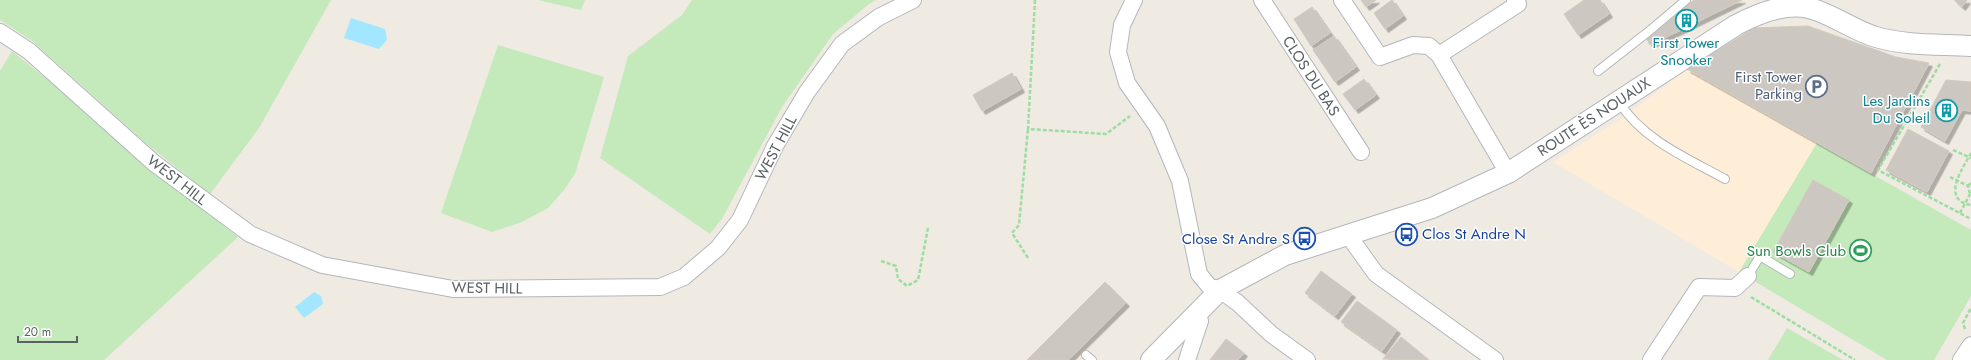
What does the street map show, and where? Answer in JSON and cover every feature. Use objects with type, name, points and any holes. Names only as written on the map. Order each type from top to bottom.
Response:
[{"type":"street","name":"WEST HILL","points":[[0,32],[29,51],[154,163],[250,234],[322,265],[453,289],[660,287],[684,277],[690,272],[718,248],[740,220],[775,146],[807,92],[842,44],[879,16],[913,0]]},
{"type":"street","points":[[1134,0],[1122,25],[1118,52],[1127,83],[1157,126],[1180,181],[1199,274],[1209,286],[1220,290],[1238,303],[1271,334],[1307,360]]},
{"type":"street","name":"CLOS DU BAS","points":[[1262,0],[1361,152]]},
{"type":"street","points":[[1342,0],[1380,57],[1413,45],[1429,46],[1439,55],[1508,173]]},
{"type":"street","points":[[1439,55],[1518,4],[1515,0]]},
{"type":"street","name":"ROUTE ÈS NOUAUX","points":[[1151,360],[1220,290],[1285,255],[1432,208],[1508,173],[1736,25],[1756,15],[1789,7],[1809,8],[1875,37],[1898,42],[1971,46]]},
{"type":"street","points":[[1348,235],[1376,274],[1495,360]]},
{"type":"street","points":[[1651,360],[1699,287],[1735,288],[1748,276]]},
{"type":"street","points":[[1187,360],[1200,321],[1197,312]]},
{"type":"street","points":[[1961,360],[1971,345]]},
{"type":"lane","points":[[1598,71],[1686,0]]},
{"type":"lane","points":[[1619,102],[1627,115],[1654,139],[1725,179]]},
{"type":"lane","points":[[1748,276],[1760,256],[1790,274]]},
{"type":"path","points":[[1028,258],[1012,233],[1019,225],[1028,129],[1035,0]]},
{"type":"path","points":[[1945,45],[1940,64],[1878,170],[1971,219]]},
{"type":"path","points":[[1028,129],[1106,134],[1143,106]]},
{"type":"path","points":[[1953,150],[1970,158]]},
{"type":"path","points":[[1971,153],[1970,158],[1954,186],[1956,196],[1964,203],[1971,205]]},
{"type":"path","points":[[1950,177],[1968,186],[1970,194],[1960,213]]},
{"type":"path","points":[[1968,186],[1971,183]]},
{"type":"path","points":[[881,261],[896,266],[898,279],[907,286],[918,280],[928,228]]},
{"type":"path","points":[[1735,288],[1855,360]]},
{"type":"path","points":[[1966,330],[1963,323],[1971,308]]},
{"type":"shaded area","points":[[1687,69],[1817,143],[1739,272],[1553,162],[1627,115]]},
{"type":"green space","points":[[0,0],[331,0],[259,128],[210,194],[148,145],[31,40],[0,20]]},
{"type":"green space","points":[[538,0],[585,0],[581,10]]},
{"type":"green space","points":[[692,0],[876,0],[869,4],[833,34],[782,107],[723,217],[710,234],[600,158],[628,56],[682,15]]},
{"type":"green space","points":[[498,45],[604,77],[575,174],[564,190],[548,208],[522,222],[492,232],[441,213]]},
{"type":"green space","points":[[12,51],[70,98],[150,169],[238,237],[104,360],[0,360],[0,71]]},
{"type":"green space","name":"Sun Bowls Club","points":[[1817,143],[1971,230],[1971,296],[1934,360],[1887,360],[1739,272]]},
{"type":"green space","points":[[1787,328],[1843,360],[1768,360]]},
{"type":"water","points":[[351,18],[385,29],[387,40],[379,49],[344,38]]},
{"type":"water","points":[[314,292],[321,296],[323,304],[304,318],[295,307]]},
{"type":"building","points":[[1361,0],[1376,0],[1366,7]]},
{"type":"building","points":[[1392,0],[1403,16],[1385,29],[1374,13]]},
{"type":"building","points":[[1584,0],[1600,0],[1609,14],[1578,35],[1564,14]]},
{"type":"building","name":"First Tower Snooker","points":[[1694,0],[1742,0],[1650,45],[1647,39]]},
{"type":"building","points":[[1954,0],[1967,0],[1962,7]]},
{"type":"building","points":[[1312,7],[1330,33],[1311,46],[1294,19]]},
{"type":"building","name":"First Tower Parking","points":[[1808,26],[1896,57],[1929,63],[1871,173],[1687,69],[1754,28]]},
{"type":"building","points":[[1334,36],[1356,67],[1335,82],[1313,50]]},
{"type":"building","points":[[1012,73],[1021,89],[982,111],[973,95]]},
{"type":"building","points":[[1364,79],[1376,95],[1355,110],[1343,94]]},
{"type":"building","name":"Les Jardins Du Soleil","points":[[1946,80],[1971,82],[1971,111],[1962,110],[1945,141],[1921,127]]},
{"type":"building","points":[[1908,129],[1949,151],[1927,192],[1886,170]]},
{"type":"building","points":[[1813,180],[1849,200],[1809,272],[1773,252]]},
{"type":"building","points":[[1321,271],[1352,294],[1335,316],[1305,293]]},
{"type":"building","points":[[1105,282],[1126,303],[1068,360],[1027,360]]},
{"type":"building","points":[[1357,301],[1397,330],[1382,351],[1341,322]]},
{"type":"building","points":[[1401,337],[1429,360],[1383,359]]},
{"type":"building","points":[[1226,339],[1244,353],[1238,360],[1210,360]]},
{"type":"place","name":"First Tower Snooker","points":[[1686,20]]},
{"type":"place","name":"First Tower Parking","points":[[1817,86]]},
{"type":"place","name":"Les Jardins Du Soleil","points":[[1946,110]]},
{"type":"place","name":"Clos St Andre N","points":[[1407,234]]},
{"type":"place","name":"Close St Andre S","points":[[1305,239]]},
{"type":"place","name":"Sun Bowls Club","points":[[1861,251]]}]
